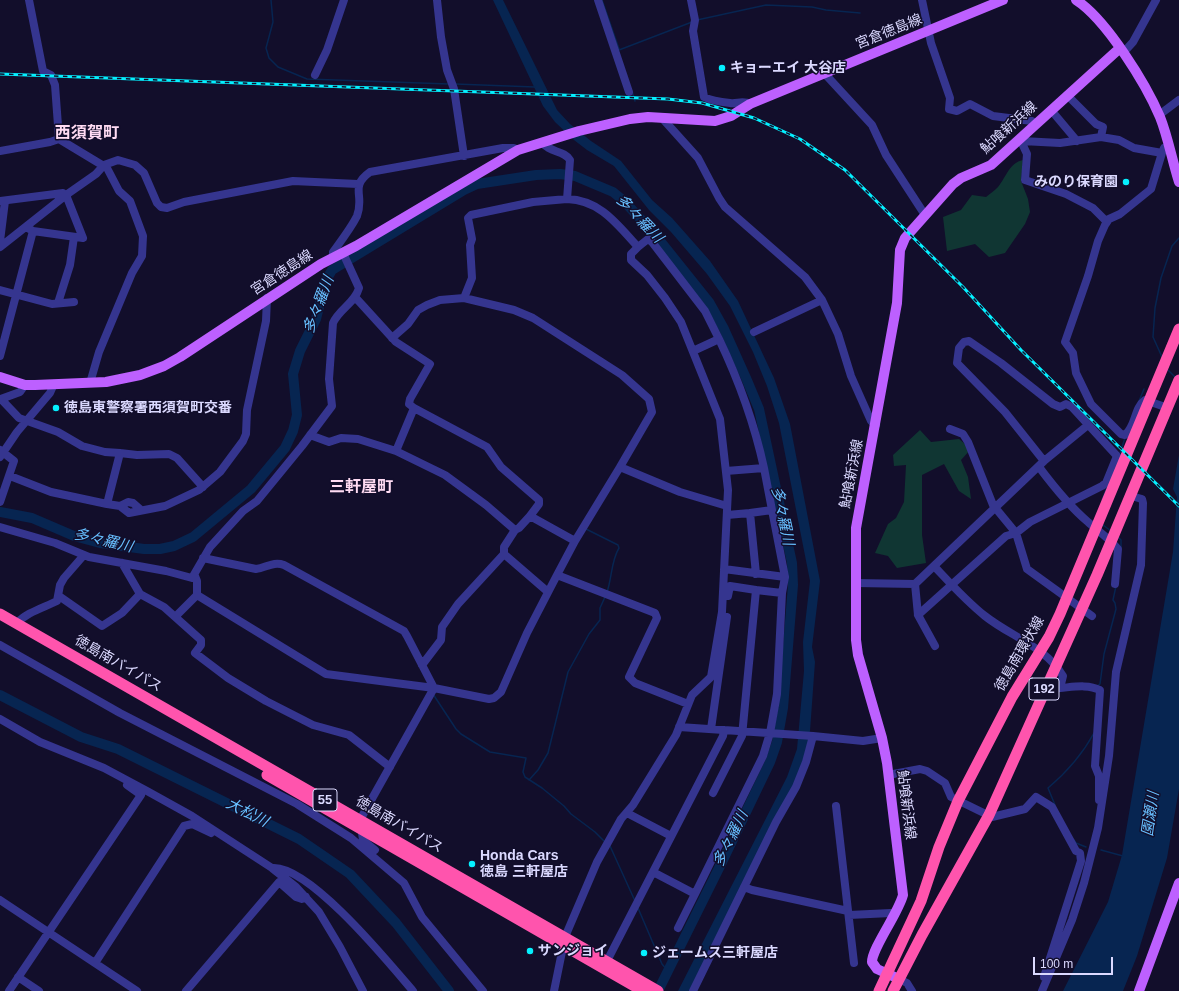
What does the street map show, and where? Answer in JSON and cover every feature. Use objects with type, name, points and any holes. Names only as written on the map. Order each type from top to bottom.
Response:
[{"type":"highway","name":"徳島南環状線","points":[[879,991],[921,901],[939,847],[958,801],[1012,697],[1049,637],[1067,597],[1156,380],[1179,329]]},
{"type":"highway","name":"192","points":[[893,991],[989,815],[1055,665],[1112,541],[1179,380]]},
{"type":"highway","name":"徳島南バイパス","points":[[0,614],[361,825],[650,989]]},
{"type":"highway","name":"徳島南バイパス","points":[[0,623],[361,825]]},
{"type":"highway","name":"徳島南バイパス","points":[[564,941],[607,961],[650,989]]},
{"type":"main road","name":"宮倉徳島線","points":[[0,377],[25,385],[90,383],[127,379],[164,366],[197,346],[267,298],[518,150],[568,134],[630,119],[648,117],[715,121],[731,116],[750,104],[1003,0]]},
{"type":"main road","points":[[1079,1],[1093,14],[1121,50],[1159,115],[1165,149],[1179,182]]},
{"type":"main road","name":"鮎喰新浜線","points":[[899,979],[877,969],[872,962],[872,958],[895,915],[903,895],[882,738],[858,655],[856,640],[856,582],[858,515],[876,425],[897,303],[900,250],[905,238],[953,184],[961,178],[991,164],[1021,140],[1036,123],[1067,95],[1121,50]]},
{"type":"main road","points":[[1139,991],[1179,883]]},
{"type":"street","points":[[29,0],[43,71],[51,75],[55,85],[59,139]]},
{"type":"street","points":[[315,75],[327,50],[344,0]]},
{"type":"street","points":[[436,0],[442,44],[455,97],[464,156]]},
{"type":"street","points":[[598,0],[629,92]]},
{"type":"street","points":[[691,0],[695,20],[693,28],[704,97],[710,101],[731,103],[744,101],[750,104]]},
{"type":"street","points":[[922,0],[928,31],[950,98],[949,109],[957,111],[970,104],[993,116],[1032,121],[1036,123]]},
{"type":"street","points":[[1121,50],[1133,42],[1156,0]]},
{"type":"street","points":[[825,74],[872,125],[886,155],[925,215]]},
{"type":"street","points":[[1067,95],[1096,124],[1103,127],[1101,137]]},
{"type":"street","points":[[1159,115],[1179,100]]},
{"type":"street","points":[[1051,110],[1077,141]]},
{"type":"street","points":[[662,118],[698,158],[725,207],[806,277],[822,300],[838,334],[851,376],[871,421],[876,425]]},
{"type":"street","points":[[1106,222],[1093,208],[1066,194],[1025,180],[1027,154],[1021,140],[1060,143],[1101,137],[1118,140],[1140,150],[1165,149],[1151,189],[1120,214],[1106,222],[1098,241],[1088,276],[1065,342],[1073,353],[1076,373],[1091,404],[1121,434],[1125,435],[1129,431],[1140,403],[1148,400],[1168,408]]},
{"type":"street","points":[[0,151],[59,139],[104,165],[119,191],[130,201],[142,230],[144,241],[142,256],[132,273],[99,352],[90,383]]},
{"type":"street","points":[[542,142],[548,148],[568,157],[570,169],[567,199]]},
{"type":"street","points":[[333,258],[333,252],[357,216],[360,205],[358,184],[361,178],[370,172],[503,148],[514,148],[518,150]]},
{"type":"street","points":[[66,194],[63,193],[3,201],[0,241],[1,247],[30,229],[66,194],[96,174],[104,165],[118,160],[135,165],[144,173],[157,203],[162,207],[167,208],[184,202],[293,181],[358,184]]},
{"type":"street","points":[[30,229],[83,238],[66,194]]},
{"type":"street","points":[[464,298],[472,278],[470,245],[472,239],[468,218],[471,215],[533,202],[567,199],[581,200],[610,216],[638,247]]},
{"type":"street","points":[[0,356],[17,295],[30,229]]},
{"type":"street","points":[[58,304],[70,265],[74,237]]},
{"type":"street","points":[[678,928],[755,774],[772,733],[777,694],[782,593],[785,577],[764,468],[750,413],[739,380],[705,311],[652,242],[648,239],[631,254],[631,260],[647,275],[665,298],[683,327],[720,419],[726,471],[727,515],[722,612],[712,672],[707,682],[695,691],[688,704],[681,727]]},
{"type":"street","points":[[176,616],[197,595],[197,581],[195,576],[210,547],[243,512],[257,501],[329,411],[332,402],[329,379],[334,323],[337,316],[355,297],[359,288],[343,254]]},
{"type":"street","points":[[0,290],[52,304],[74,302]]},
{"type":"street","points":[[355,297],[392,338],[430,364],[410,399],[409,404],[487,447],[501,467],[539,500],[539,504],[530,516],[519,528],[515,530],[504,547],[504,554],[458,604],[442,627],[441,640],[422,665]]},
{"type":"street","points":[[10,476],[50,492],[120,506],[128,502],[134,503],[141,510],[165,506],[194,494],[220,472],[246,434],[247,410],[266,321],[267,298]]},
{"type":"street","points":[[197,595],[322,672],[434,688],[489,699],[498,696],[548,592],[575,541],[650,416],[652,412],[649,399],[622,375],[533,318],[514,310],[464,298],[440,300],[418,310],[408,324],[392,338]]},
{"type":"street","points":[[754,332],[822,300]]},
{"type":"street","points":[[693,351],[719,339]]},
{"type":"street","points":[[918,615],[997,542],[1006,536],[1016,533],[1030,522],[1067,502],[1106,482],[1117,456],[1072,407],[1066,404],[1060,407],[1053,404],[1002,363],[969,341],[964,342],[959,348],[957,364],[1005,412],[1067,502],[1095,528],[1112,541],[1118,549],[1115,584]]},
{"type":"street","points":[[0,502],[14,461],[1,453],[50,393],[54,384]]},
{"type":"street","points":[[25,385],[20,392],[0,400],[19,418],[58,432],[82,446],[105,452],[137,455],[169,454],[176,458],[203,487]]},
{"type":"street","points":[[396,451],[414,408]]},
{"type":"street","points":[[856,582],[915,584],[1041,464],[1088,425]]},
{"type":"street","points":[[950,429],[963,434],[968,442],[995,507],[1016,533],[1027,569],[1092,616]]},
{"type":"street","points":[[310,435],[329,442],[341,438],[358,439],[396,451],[445,475],[486,505],[515,530]]},
{"type":"street","points":[[106,504],[120,453]]},
{"type":"street","points":[[620,467],[680,492],[727,506]]},
{"type":"street","points":[[726,471],[764,468]]},
{"type":"street","points":[[1042,991],[1059,954],[1077,905],[1086,876],[1101,812],[1109,756],[1116,672],[1141,565],[1140,556],[1143,503],[1142,499],[1131,496]]},
{"type":"street","points":[[727,515],[772,510]]},
{"type":"street","points":[[750,513],[756,574]]},
{"type":"street","points":[[530,516],[575,541]]},
{"type":"street","points":[[0,527],[62,545],[84,555],[166,571],[192,578],[195,576]]},
{"type":"street","points":[[504,554],[548,592]]},
{"type":"street","points":[[16,624],[24,616],[57,601],[59,596],[58,591],[64,578],[84,555]]},
{"type":"street","points":[[203,558],[256,569],[262,569],[274,564],[284,565],[404,631],[434,688]]},
{"type":"street","points":[[122,563],[140,594],[159,603],[176,616],[201,640],[201,645],[195,653],[228,678],[256,696],[313,725],[349,735],[390,768]]},
{"type":"street","points":[[934,566],[986,617],[1040,652],[1055,665],[1063,676],[1060,688],[1080,686],[1094,687],[1100,690],[1095,766],[1099,776],[1098,810],[1101,812]]},
{"type":"street","points":[[724,570],[785,577]]},
{"type":"street","points":[[557,575],[655,613],[657,618],[629,677],[636,683],[688,704]]},
{"type":"street","points":[[915,584],[918,615],[935,646]]},
{"type":"street","points":[[712,729],[716,686],[726,632],[729,587],[782,593]]},
{"type":"street","points":[[713,793],[742,736],[756,590]]},
{"type":"street","points":[[59,596],[102,626],[122,613],[140,594]]},
{"type":"street","points":[[0,645],[120,713],[297,804],[351,838],[404,883],[422,916],[483,991]]},
{"type":"street","points":[[554,991],[564,941],[605,846],[633,805],[681,727],[696,695],[716,686]]},
{"type":"street","points":[[384,865],[383,857],[363,840],[361,825],[390,768],[434,688]]},
{"type":"street","points":[[0,719],[40,742],[117,774],[192,816],[272,868],[306,896],[329,926],[363,991]]},
{"type":"street","points":[[681,727],[863,741],[882,738]]},
{"type":"street","points":[[607,961],[723,736],[724,730]]},
{"type":"street","points":[[693,991],[744,887],[802,775],[811,736]]},
{"type":"street","points":[[888,775],[920,769],[927,771],[939,778],[948,788],[951,797],[989,815],[997,817],[1025,809],[1036,797],[1052,807],[1076,852],[1081,856],[1081,861],[1040,988],[1042,991]]},
{"type":"street","points":[[9,991],[141,795],[116,778],[117,774]]},
{"type":"street","points":[[836,806],[854,963]]},
{"type":"street","points":[[627,813],[671,836]]},
{"type":"street","points":[[95,963],[184,826],[192,824],[216,836],[220,834]]},
{"type":"street","points":[[272,868],[283,870],[311,885],[338,908],[413,991]]},
{"type":"street","points":[[653,872],[695,894]]},
{"type":"street","points":[[186,991],[279,882],[296,897],[302,898],[306,896]]},
{"type":"street","points":[[744,887],[848,913],[891,913],[895,915]]},
{"type":"street","points":[[0,900],[137,991]]},
{"type":"street","points":[[18,977],[39,991]]},
{"type":"street","points":[[899,979],[907,983],[912,991]]},
{"type":"green space","points":[[1023,160],[1021,181],[1028,199],[1030,212],[1025,224],[1005,253],[989,257],[975,244],[947,251],[943,217],[961,210],[972,195],[986,197],[998,187],[1014,164]]},
{"type":"green space","points":[[920,430],[931,442],[959,439],[971,449],[961,460],[968,477],[971,499],[959,491],[944,464],[922,475],[922,535],[926,563],[897,568],[888,556],[875,553],[888,524],[896,518],[904,502],[906,465],[894,466],[893,455]]},
{"type":"water","points":[[493,0],[503,0],[557,110],[570,124],[591,141],[621,161],[652,200],[672,218],[710,261],[738,301],[774,378],[790,424],[820,581],[812,647],[815,662],[810,731],[805,760],[794,786],[690,991],[678,991],[787,777],[797,749],[804,671],[803,642],[810,581],[779,423],[767,386],[753,352],[730,306],[707,274],[671,232],[649,210],[614,166],[587,150],[555,122],[543,106]]},
{"type":"water","name":"園瀬川","points":[[1179,455],[1179,789],[1167,858],[1137,956],[1123,991],[1063,991],[1108,902],[1122,855],[1173,552],[1177,497],[1173,489]]},
{"type":"waterway","points":[[271,0],[273,22],[266,48],[269,58],[278,67],[307,79],[449,84]]},
{"type":"waterway","points":[[602,0],[619,49]]},
{"type":"waterway","points":[[697,20],[766,5],[812,7],[826,10],[860,13]]},
{"type":"waterway","points":[[619,50],[692,22]]},
{"type":"waterway","points":[[455,84],[535,87]]},
{"type":"waterway","points":[[632,91],[635,101]]},
{"type":"waterway","name":"多々羅川","points":[[0,512],[32,518],[74,536],[100,543],[144,549],[160,549],[174,546],[193,537],[251,489],[285,448],[293,431],[297,415],[293,374],[300,351],[316,319],[325,282],[332,270],[464,190],[477,184],[536,175],[560,174],[575,176],[613,192],[624,201],[657,237],[709,302],[724,329],[759,409],[792,563],[793,585],[783,708],[777,742],[770,762],[658,991]]},
{"type":"waterway","points":[[1162,357],[1153,337],[1155,308],[1161,278],[1172,246],[1179,238]]},
{"type":"waterway","points":[[1168,370],[1176,378]]},
{"type":"waterway","points":[[1139,401],[1144,389]]},
{"type":"waterway","points":[[1120,453],[1125,438]]},
{"type":"waterway","points":[[1102,500],[1107,487]]},
{"type":"waterway","points":[[1103,525],[1111,531]]},
{"type":"waterway","points":[[586,529],[618,545],[619,548],[614,558],[607,592]]},
{"type":"waterway","points":[[1118,537],[1121,540],[1121,548]]},
{"type":"waterway","points":[[1097,686],[1100,684],[1104,654],[1116,609],[1113,600],[1116,586]]},
{"type":"waterway","points":[[529,780],[538,770],[548,753],[568,672],[589,634],[600,620],[600,608],[605,597]]},
{"type":"waterway","points":[[433,694],[456,729],[461,734],[490,752],[526,758],[523,772],[525,777],[542,788],[604,841]]},
{"type":"waterway","name":"大松川","points":[[0,695],[81,737],[118,749],[299,839],[350,874],[396,923],[449,991]]},
{"type":"waterway","points":[[1055,805],[1048,788],[1074,763],[1094,733]]},
{"type":"waterway","points":[[1074,840],[1076,843],[1086,847]]},
{"type":"waterway","points":[[610,846],[635,901]]},
{"type":"waterway","points":[[1101,850],[1123,856]]},
{"type":"waterway","points":[[638,908],[662,964],[667,970]]},
{"type":"railway","points":[[0,74],[668,99],[702,103],[754,118],[800,139],[845,170],[963,287],[1021,350],[1179,506]]},
{"type":"place","name":"キョーエイ 大谷店","points":[[722,68]]},
{"type":"place","name":"みのり保育園","points":[[1126,182]]},
{"type":"place","name":"徳島東警察署西須賀町交番","points":[[56,408]]},
{"type":"place","name":"Honda Cars 徳島 三軒屋店","points":[[472,864]]},
{"type":"place","name":"サンジョイ","points":[[530,951]]},
{"type":"place","name":"ジェームス三軒屋店","points":[[644,953]]},
{"type":"district","name":"西須賀町","points":[[87,134]]},
{"type":"district","name":"三軒屋町","points":[[361,488]]}]
